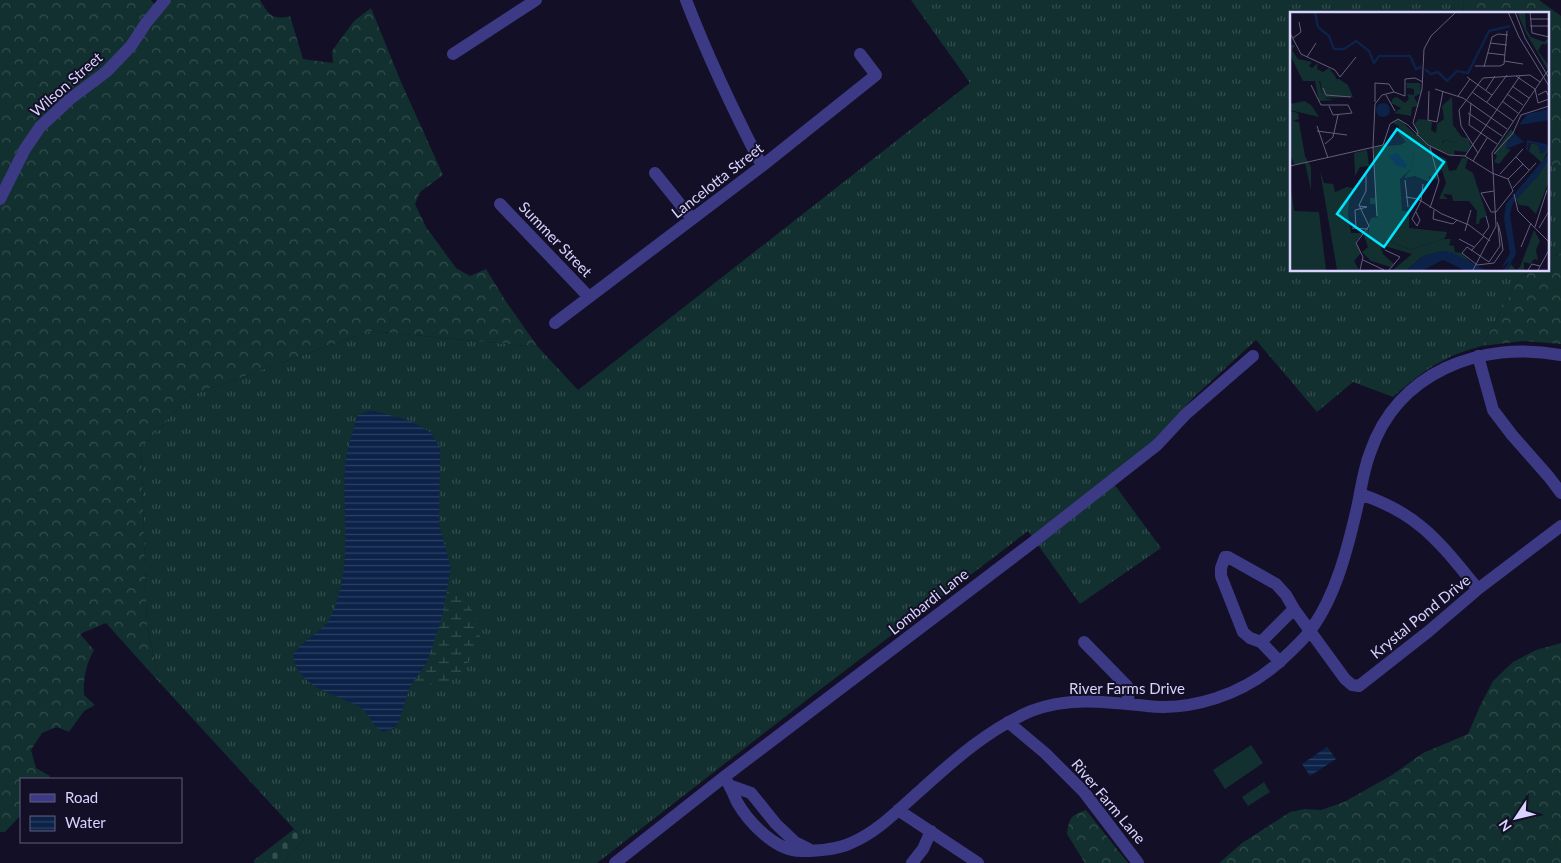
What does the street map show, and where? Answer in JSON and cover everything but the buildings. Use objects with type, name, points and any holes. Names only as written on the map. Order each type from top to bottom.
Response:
[{"type":"street","name":"Wilson Street","points":[[0,199],[25,149],[40,127],[70,99],[106,72],[131,46],[146,23],[165,0]]},
{"type":"street","points":[[453,54],[536,0]]},
{"type":"street","points":[[686,0],[703,42],[762,166]]},
{"type":"street","name":"Lancelotta Street","points":[[555,323],[762,166],[876,75],[860,54]]},
{"type":"street","points":[[655,173],[692,219]]},
{"type":"street","name":"Summer Street","points":[[500,204],[589,297]]},
{"type":"street","name":"River Farms Drive","points":[[727,782],[738,804],[755,825],[769,838],[783,847],[792,850],[834,848],[851,843],[872,832],[969,749],[1008,722],[1036,709],[1056,704],[1097,701],[1160,706],[1184,705],[1208,701],[1248,684],[1280,662],[1310,632],[1326,605],[1343,562],[1367,461],[1376,438],[1386,420],[1403,398],[1438,372],[1455,363],[1478,356],[1527,352],[1561,355]]},
{"type":"street","name":"Lombardi Lane","points":[[615,863],[727,782],[1157,446],[1186,414],[1253,356]]},
{"type":"street","points":[[1478,356],[1497,415],[1561,493]]},
{"type":"street","points":[[1360,494],[1379,501],[1416,521],[1442,545],[1478,589]]},
{"type":"street","name":"Krystal Pond Drive","points":[[1310,632],[1346,679],[1352,685],[1359,686],[1478,589],[1561,526]]},
{"type":"street","points":[[1280,662],[1261,642],[1250,638],[1243,632],[1221,576],[1220,568],[1225,557],[1276,584],[1286,595],[1310,632]]},
{"type":"street","points":[[1261,642],[1294,609]]},
{"type":"street","points":[[1084,642],[1127,686],[1129,704]]},
{"type":"street","name":"River Farm Lane","points":[[1008,722],[1045,753],[1084,792],[1138,863]]},
{"type":"street","points":[[898,810],[978,863]]},
{"type":"street","points":[[912,863],[923,849],[931,831]]},
{"type":"green space","points":[[0,0],[151,0],[156,6],[164,0],[260,0],[269,13],[275,17],[290,16],[303,59],[333,63],[332,51],[354,21],[371,8],[401,82],[443,175],[420,192],[415,204],[426,227],[456,268],[470,276],[486,269],[538,347],[371,331],[191,395],[141,448],[147,625],[159,682],[106,623],[80,634],[94,650],[87,666],[84,695],[95,705],[84,711],[69,732],[57,727],[42,733],[31,750],[36,768],[50,776],[49,778],[20,778],[20,816],[5,832],[0,832]]},
{"type":"green space","points":[[911,0],[1463,0],[1464,12],[1290,12],[1290,271],[1529,271],[1520,277],[1482,346],[1456,355],[1434,366],[1414,379],[1393,397],[1353,382],[1317,412],[1256,340],[1194,397],[1154,442],[1109,477],[1161,548],[1080,604],[1028,531],[597,863],[283,863],[304,840],[159,682],[147,625],[141,448],[191,395],[371,331],[538,347],[578,390],[970,83]]},
{"type":"green space","points":[[1463,0],[1539,0],[1561,16],[1561,167],[1548,163],[1548,12],[1464,12]]},
{"type":"green space","points":[[1548,163],[1561,167],[1561,253],[1548,259]]},
{"type":"green space","points":[[1561,253],[1561,344],[1523,341],[1482,346],[1520,277],[1529,271],[1548,271],[1548,259]]},
{"type":"green space","points":[[448,588],[467,604],[478,622],[480,631],[479,641],[475,652],[459,674],[451,681],[416,688],[410,687],[427,662],[441,621]]},
{"type":"green space","points":[[1561,643],[1561,863],[1219,863],[1242,843],[1290,812],[1305,809],[1321,810],[1344,802],[1392,775],[1423,753],[1468,734],[1493,681],[1513,662],[1536,650]]},
{"type":"green space","points":[[1251,745],[1263,763],[1225,789],[1213,770]]},
{"type":"green space","points":[[1264,782],[1270,792],[1248,806],[1242,797]]},
{"type":"green space","points":[[1086,810],[1128,863],[1085,863],[1067,834],[1071,818]]},
{"type":"green space","points":[[294,829],[304,840],[283,863],[255,863],[253,861]]},
{"type":"water","points":[[371,410],[411,421],[430,432],[440,447],[439,524],[451,568],[441,621],[427,662],[410,687],[397,726],[384,732],[377,727],[360,707],[310,683],[302,676],[296,666],[293,655],[330,618],[337,600],[345,562],[344,487],[347,455],[357,416]]},
{"type":"water","points":[[1327,747],[1336,759],[1310,776],[1302,764]]}]
